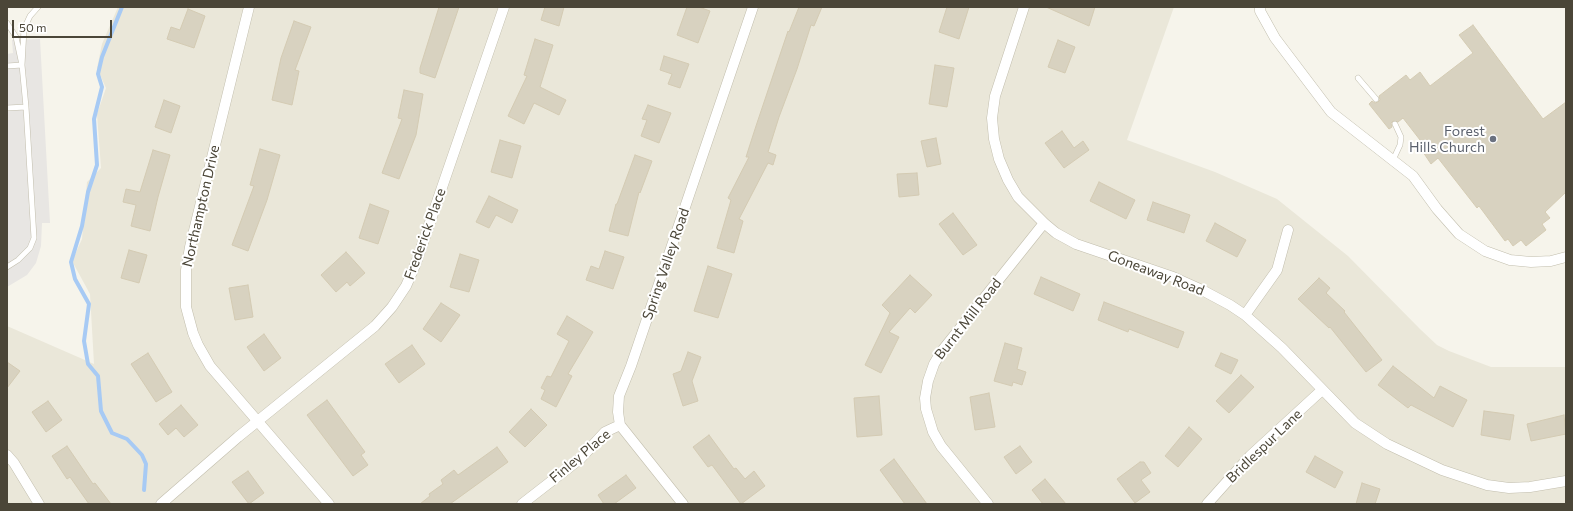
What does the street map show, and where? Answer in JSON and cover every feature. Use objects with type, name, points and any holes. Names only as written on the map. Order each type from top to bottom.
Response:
[{"type":"street","name":"Northampton Drive","points":[[249,7],[190,247],[186,270],[185,295],[193,333],[203,356],[257,422],[329,504]]},
{"type":"street","name":"Frederick Place","points":[[161,504],[257,422],[375,326],[392,307],[406,286],[416,263],[504,7]]},
{"type":"street","name":"Spring Valley Road","points":[[620,425],[618,412],[619,396],[634,358],[753,7]]},
{"type":"street","name":"Goneaway Road","points":[[1024,7],[995,96],[992,118],[994,139],[999,159],[1008,180],[1018,197],[1034,215],[1056,233],[1076,244],[1173,277],[1202,290],[1245,315],[1282,348],[1355,423],[1376,438],[1442,470],[1486,485],[1509,488],[1530,488],[1566,481]]},
{"type":"street","points":[[1260,7],[1276,38],[1331,112],[1413,176],[1437,209],[1459,234],[1485,251],[1510,260],[1531,262],[1551,261],[1566,257]]},
{"type":"street","name":"Burnt Mill Road","points":[[988,504],[941,446],[933,432],[926,409],[925,398],[928,381],[934,364],[941,352],[1044,223]]},
{"type":"street","points":[[1245,315],[1277,270],[1288,230]]},
{"type":"street","name":"Bridlespur Lane","points":[[1207,504],[1250,456],[1322,390]]},
{"type":"street","name":"Finley Place","points":[[522,504],[580,459],[605,432],[620,425]]},
{"type":"street","points":[[620,425],[683,504]]},
{"type":"street","points":[[7,456],[21,474],[40,504]]},
{"type":"lane","points":[[22,65],[24,29],[30,16],[38,7]]},
{"type":"lane","points":[[7,23],[16,37],[22,65],[34,238],[30,248],[18,260],[7,267]]},
{"type":"lane","points":[[7,66],[22,65]]},
{"type":"lane","points":[[1358,78],[1376,99]]},
{"type":"lane","points":[[7,108],[26,107]]},
{"type":"lane","points":[[1393,160],[1400,145],[1401,137],[1395,124]]},
{"type":"shaded area","points":[[118,7],[1174,7],[1127,140],[1215,172],[1277,199],[1348,256],[1437,345],[1491,367],[1566,367],[1566,504],[7,504],[7,326],[94,364],[90,294],[72,261],[82,239],[87,182],[101,168],[97,114],[106,88],[97,68],[102,44]]},
{"type":"shaded area","points":[[40,39],[50,223],[42,223],[41,246],[36,263],[27,275],[7,287],[7,54],[13,53],[12,40]]},
{"type":"building","points":[[439,7],[459,7],[435,78],[420,73],[420,68]]},
{"type":"building","points":[[545,7],[564,7],[559,26],[541,20]]},
{"type":"building","points":[[687,7],[699,7],[710,11],[698,43],[677,35]]},
{"type":"building","points":[[799,7],[822,7],[814,26],[811,25],[768,152],[776,155],[773,165],[768,163],[739,219],[743,221],[734,253],[717,248],[731,200],[728,198],[749,157],[746,157],[756,126],[788,31],[789,32]]},
{"type":"building","points":[[947,7],[969,7],[959,39],[939,32]]},
{"type":"building","points":[[1046,7],[1095,7],[1089,26]]},
{"type":"building","points":[[188,9],[205,16],[194,48],[167,39],[171,27],[180,30]]},
{"type":"building","points":[[294,21],[311,27],[295,70],[299,71],[292,105],[272,100],[281,58]]},
{"type":"building","name":"Forest Hills Church","points":[[1473,25],[1543,119],[1566,102],[1566,192],[1545,212],[1550,218],[1542,224],[1546,230],[1526,246],[1521,240],[1513,246],[1508,239],[1505,241],[1479,206],[1477,208],[1438,158],[1431,164],[1423,152],[1427,149],[1403,118],[1398,122],[1393,121],[1391,123],[1392,127],[1389,129],[1369,104],[1372,101],[1375,103],[1378,102],[1380,100],[1379,96],[1406,75],[1410,80],[1420,72],[1430,86],[1473,53],[1459,35]]},
{"type":"building","points":[[535,39],[553,45],[540,87],[566,100],[559,115],[534,103],[524,124],[508,116],[527,76],[524,75]]},
{"type":"building","points":[[1058,40],[1075,47],[1065,73],[1048,67]]},
{"type":"building","points":[[664,56],[689,64],[680,88],[668,84],[672,74],[660,70]]},
{"type":"building","points":[[935,65],[954,68],[947,107],[929,104]]},
{"type":"building","points":[[404,90],[423,94],[416,135],[399,179],[382,173],[402,119],[398,118]]},
{"type":"building","points":[[164,100],[180,106],[171,133],[155,127]]},
{"type":"building","points":[[648,105],[671,113],[659,143],[641,136],[647,120],[642,119]]},
{"type":"building","points":[[1062,131],[1074,148],[1083,141],[1089,150],[1064,168],[1045,143]]},
{"type":"building","points":[[936,138],[941,164],[927,167],[921,141]]},
{"type":"building","points":[[500,140],[521,146],[512,178],[491,172]]},
{"type":"building","points":[[260,149],[280,155],[267,200],[248,251],[232,245],[254,186],[250,185]]},
{"type":"building","points":[[153,150],[170,155],[150,231],[131,226],[136,205],[123,202],[126,189],[140,192]]},
{"type":"building","points":[[635,155],[652,161],[640,193],[639,192],[628,236],[609,231],[616,204]]},
{"type":"building","points":[[917,173],[919,195],[899,197],[897,174]]},
{"type":"building","points":[[1099,182],[1135,200],[1126,219],[1090,201]]},
{"type":"building","points":[[489,196],[518,210],[512,223],[496,215],[489,228],[476,222]]},
{"type":"building","points":[[1153,202],[1190,215],[1184,233],[1147,220]]},
{"type":"building","points":[[370,204],[389,211],[378,244],[359,238]]},
{"type":"building","points":[[953,213],[977,245],[963,255],[939,224]]},
{"type":"building","points":[[1215,223],[1246,240],[1237,257],[1206,241]]},
{"type":"building","points":[[129,250],[147,255],[139,283],[121,278]]},
{"type":"building","points":[[605,251],[624,257],[613,289],[586,280],[591,266],[599,269]]},
{"type":"building","points":[[346,252],[365,273],[350,286],[347,282],[336,292],[321,275]]},
{"type":"building","points":[[460,254],[479,260],[469,292],[450,287]]},
{"type":"building","points":[[708,266],[732,274],[718,318],[694,311]]},
{"type":"building","points":[[910,275],[932,295],[915,313],[910,308],[889,332],[899,337],[881,373],[865,365],[890,313],[882,305]]},
{"type":"building","points":[[1041,277],[1080,294],[1073,311],[1034,294]]},
{"type":"building","points":[[1319,278],[1330,288],[1326,293],[1345,311],[1344,312],[1382,360],[1366,372],[1330,327],[1329,328],[1298,299]]},
{"type":"building","points":[[248,285],[253,317],[235,320],[229,288]]},
{"type":"building","points":[[1104,302],[1184,332],[1178,348],[1129,329],[1128,332],[1098,320]]},
{"type":"building","points":[[441,303],[460,315],[441,342],[423,329]]},
{"type":"building","points":[[567,316],[593,332],[568,374],[572,376],[556,407],[541,399],[545,390],[541,388],[547,376],[551,377],[569,341],[557,334]]},
{"type":"building","points":[[264,334],[281,358],[264,371],[247,347]]},
{"type":"building","points":[[1005,343],[1022,348],[1017,369],[1026,372],[1022,385],[1013,382],[1012,386],[994,381]]},
{"type":"building","points":[[412,345],[425,364],[399,383],[385,364]]},
{"type":"building","points":[[688,352],[701,357],[692,381],[698,401],[683,406],[673,374],[681,371]]},
{"type":"building","points":[[148,353],[172,392],[156,402],[131,364]]},
{"type":"building","points":[[1221,353],[1238,360],[1231,374],[1215,366]]},
{"type":"building","points":[[7,362],[20,371],[7,388]]},
{"type":"building","points":[[1393,366],[1434,398],[1440,386],[1467,400],[1453,427],[1411,405],[1408,408],[1378,385]]},
{"type":"building","points":[[1241,375],[1254,387],[1229,413],[1216,401]]},
{"type":"building","points":[[989,393],[995,427],[975,430],[970,397]]},
{"type":"building","points":[[879,396],[882,435],[857,437],[854,398]]},
{"type":"building","points":[[327,400],[365,452],[361,455],[368,465],[353,476],[307,415]]},
{"type":"building","points":[[48,401],[62,420],[46,432],[32,412]]},
{"type":"building","points":[[181,405],[198,425],[184,437],[176,428],[168,435],[159,424]]},
{"type":"building","points":[[531,409],[547,425],[525,447],[509,432]]},
{"type":"building","points":[[1484,411],[1514,415],[1510,440],[1481,435]]},
{"type":"building","points":[[1564,415],[1566,434],[1531,441],[1527,424]]},
{"type":"building","points":[[1189,427],[1202,439],[1178,467],[1165,456]]},
{"type":"building","points":[[709,435],[734,469],[736,468],[745,479],[754,471],[765,486],[741,504],[712,465],[708,467],[693,447]]},
{"type":"building","points":[[67,446],[93,484],[95,483],[111,504],[89,504],[70,477],[67,479],[52,456]]},
{"type":"building","points":[[1020,446],[1032,462],[1016,474],[1004,457]]},
{"type":"building","points":[[497,447],[508,462],[450,504],[420,504],[430,496],[429,494],[443,484],[441,480],[454,470],[458,475]]},
{"type":"building","points":[[1315,456],[1343,472],[1335,488],[1306,472]]},
{"type":"building","points":[[894,459],[927,504],[905,504],[880,470]]},
{"type":"building","points":[[1140,462],[1144,462],[1151,473],[1141,480],[1150,492],[1135,503],[1117,479]]},
{"type":"building","points":[[248,471],[264,493],[249,504],[232,482]]},
{"type":"building","points":[[626,475],[636,488],[614,504],[604,504],[598,495]]},
{"type":"building","points":[[1045,479],[1066,504],[1043,504],[1032,490]]},
{"type":"building","points":[[1362,483],[1380,489],[1375,504],[1356,504]]},
{"type":"waterway","points":[[122,7],[102,57],[98,74],[102,87],[94,119],[97,165],[88,192],[82,226],[71,262],[75,279],[89,304],[84,341],[88,364],[98,376],[101,411],[112,433],[127,439],[142,455],[146,464],[144,490]]},
{"type":"place","name":"Forest Hills Church","points":[[1493,139]]}]
